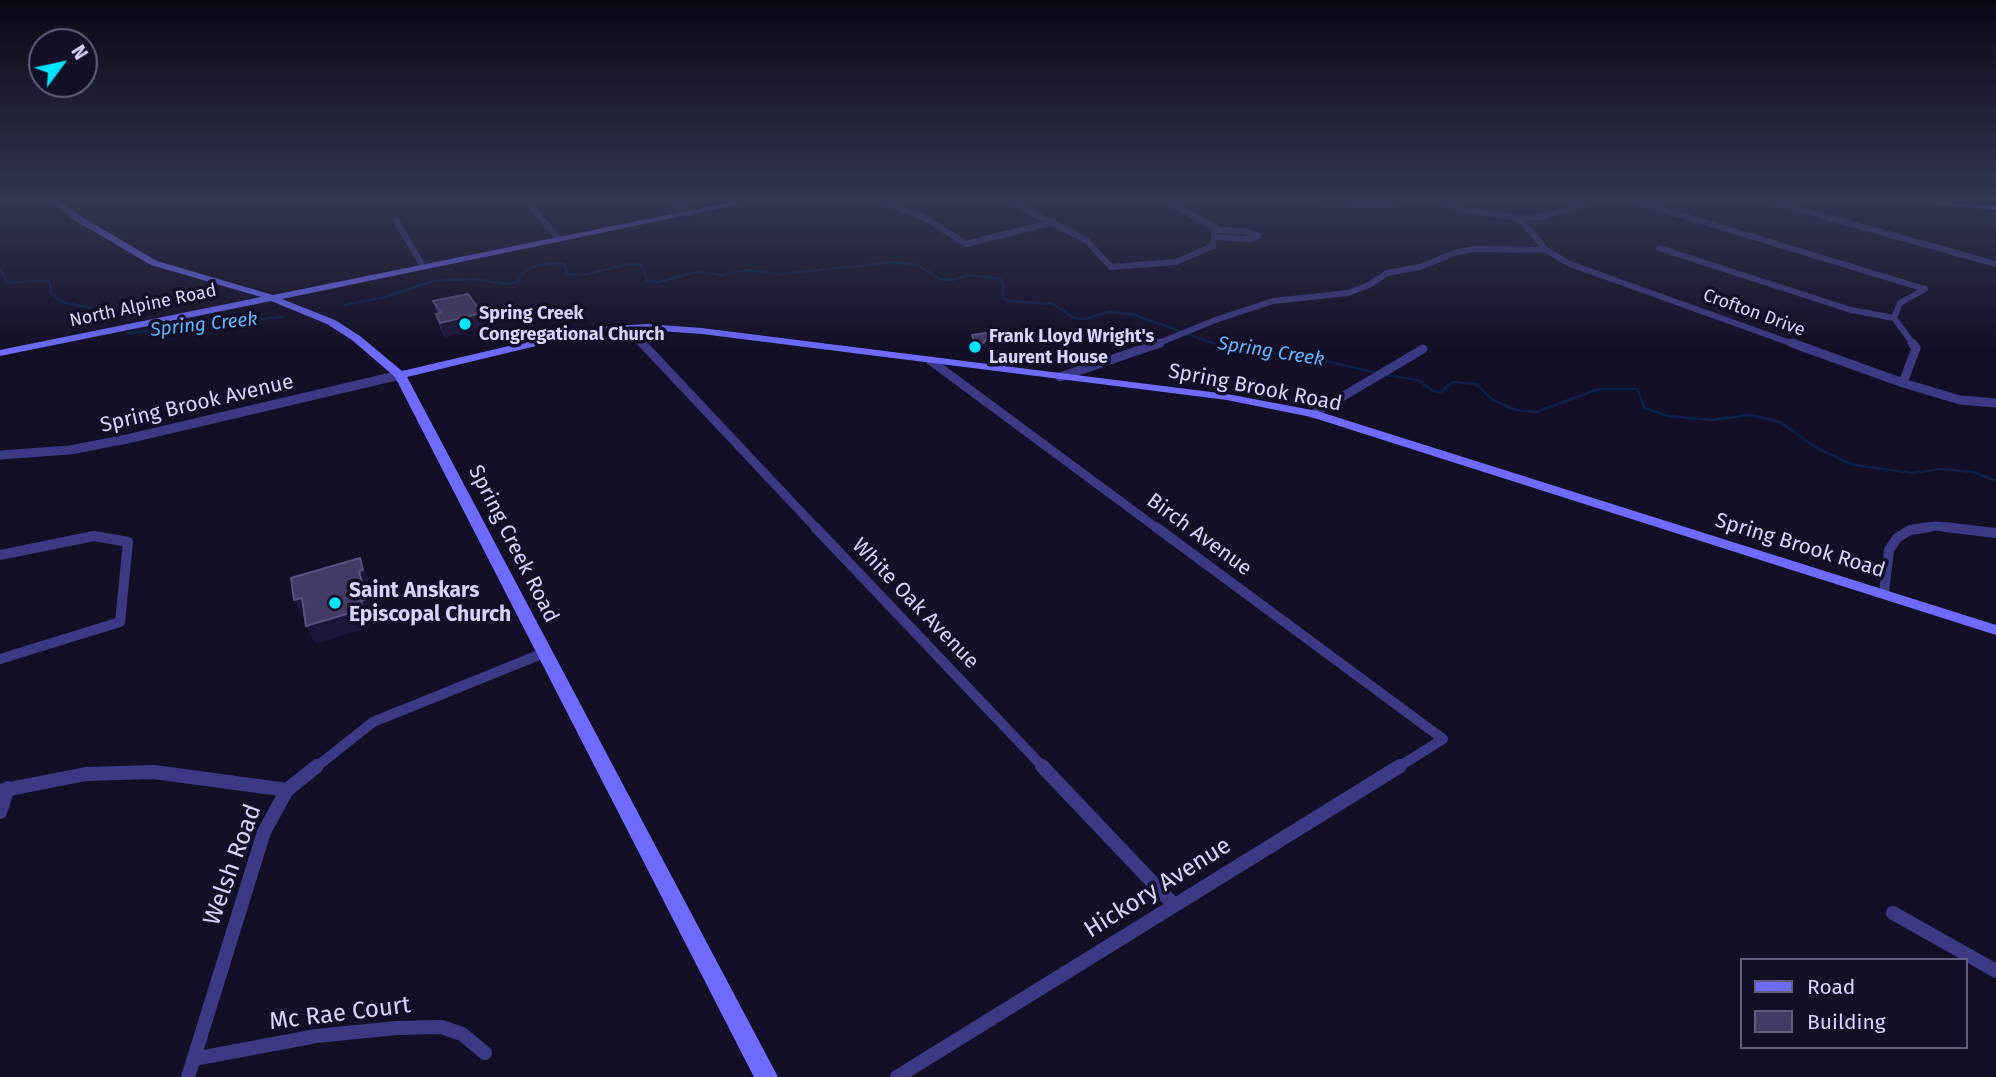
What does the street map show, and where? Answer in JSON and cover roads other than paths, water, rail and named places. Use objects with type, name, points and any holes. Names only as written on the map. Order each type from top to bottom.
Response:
[{"type":"main road","name":"Spring Creek Road","points":[[136,252],[154,263],[266,296],[331,322],[349,333],[400,375],[766,1077]]},
{"type":"main road","name":"North Alpine Road","points":[[0,354],[475,252]]},
{"type":"main road","name":"North Alpine Road","points":[[0,347],[485,252]]},
{"type":"main road","points":[[224,307],[289,304]]},
{"type":"main road","name":"Spring Brook Road","points":[[400,375],[586,331],[646,327],[699,331],[1227,397],[1313,414],[1996,629]]},
{"type":"street","points":[[415,252],[421,263]]},
{"type":"street","points":[[1097,252],[1111,267],[1176,262],[1199,252]]},
{"type":"street","points":[[1060,377],[1273,301],[1348,293],[1369,285],[1387,273],[1420,268],[1456,252]]},
{"type":"street","name":"Crofton Drive","points":[[1550,252],[1570,264],[1903,383],[1961,400],[1996,403]]},
{"type":"street","points":[[1672,252],[1851,310],[1894,318],[1916,348],[1903,383]]},
{"type":"street","points":[[1804,252],[1926,289],[1900,303],[1894,318]]},
{"type":"street","points":[[1954,252],[1996,264]]},
{"type":"street","name":"White Oak Avenue","points":[[646,327],[640,337],[642,345],[1174,905]]},
{"type":"street","points":[[1313,414],[1423,349]]},
{"type":"street","name":"Birch Avenue","points":[[932,361],[1444,739]]},
{"type":"street","name":"Spring Brook Avenue","points":[[0,455],[70,450],[127,439],[400,375]]},
{"type":"street","points":[[1884,593],[1889,550],[1897,538],[1910,530],[1936,526],[1996,533]]},
{"type":"street","points":[[0,555],[94,536],[128,542],[120,622],[0,659]]},
{"type":"street","name":"Welsh Road","points":[[188,1077],[264,832],[287,790],[373,722],[544,653]]},
{"type":"street","name":"Hickory Avenue","points":[[897,1077],[1444,739]]},
{"type":"street","points":[[0,812],[4,789],[86,774],[154,772],[287,790]]},
{"type":"street","points":[[1894,914],[1996,971]]},
{"type":"street","name":"Mc Rae Court","points":[[194,1059],[316,1036],[408,1027],[441,1027],[462,1034],[485,1053]]},
{"type":"waterway","name":"Spring Creek","points":[[345,305],[386,297],[433,281],[472,279],[508,284],[518,282],[520,275],[532,267],[554,263],[564,264],[567,274],[583,275],[629,264],[642,265],[647,281],[658,282],[697,272],[722,275],[746,270],[781,274],[895,262],[918,265],[940,279],[952,280],[969,275],[999,279],[1003,282],[1003,298],[1009,301],[1053,304],[1074,318],[1085,319],[1108,312],[1132,314],[1221,346],[1321,360],[1377,373]]},
{"type":"waterway","name":"Spring Creek","points":[[0,269],[7,282],[49,281],[52,294],[62,302],[110,312],[114,318]]},
{"type":"waterway","name":"Spring Creek","points":[[128,333],[281,317]]},
{"type":"waterway","name":"Spring Creek","points":[[1385,375],[1418,380],[1433,391],[1441,392],[1453,382],[1476,384],[1493,400],[1516,410],[1536,412],[1599,389],[1637,389],[1645,408],[1668,416],[1712,420],[1750,415],[1780,422],[1818,449],[1854,465],[1913,473],[1940,469],[1974,472],[1996,481]]},
{"type":"place","name":"Spring Creek Congregational Church","points":[[465,324]]},
{"type":"place","name":"Frank Lloyd Wright's Laurent House","points":[[975,347]]},
{"type":"place","name":"Saint Anskars Episcopal Church","points":[[335,603]]}]
